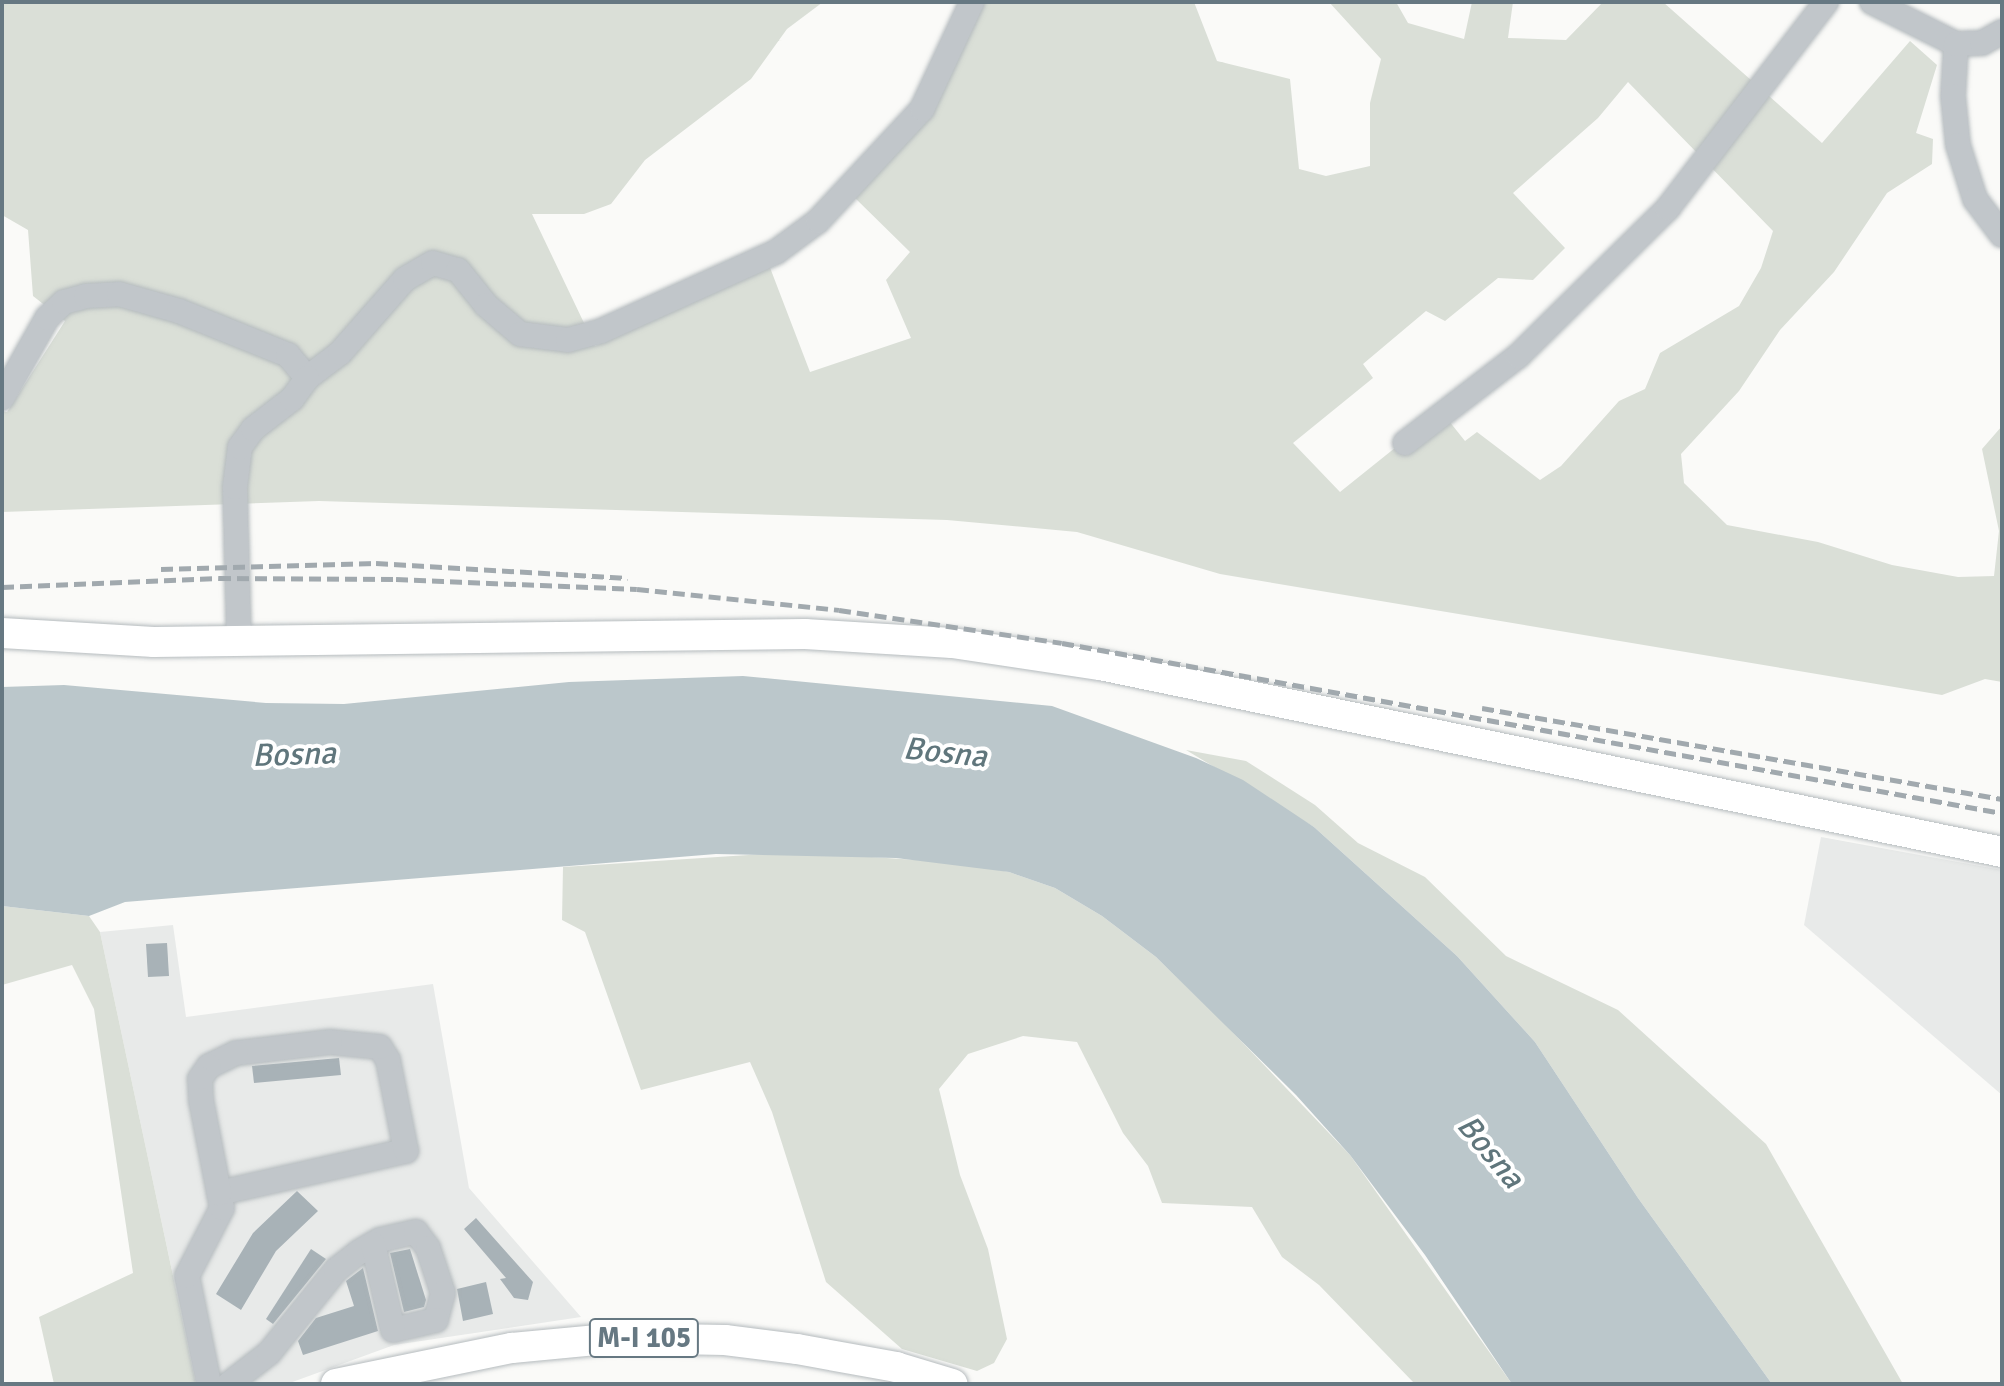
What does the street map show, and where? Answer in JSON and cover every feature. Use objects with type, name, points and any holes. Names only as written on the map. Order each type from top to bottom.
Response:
[{"type":"main road","points":[[2,633],[239,642],[805,634],[952,643],[1100,665],[2002,852]]},
{"type":"main road","name":"M-I 105","points":[[336,1384],[512,1348],[617,1338],[725,1340],[797,1349],[896,1367],[952,1384]]},
{"type":"street","points":[[239,642],[235,487],[240,447],[253,429],[292,399],[307,378],[340,353],[405,279],[433,263],[458,270],[486,305],[520,334],[568,340],[601,331],[776,252],[818,221],[922,109],[972,2]]},
{"type":"street","points":[[1405,443],[1518,356],[1668,208],[1826,2]]},
{"type":"street","points":[[1872,2],[1956,44],[1982,43],[2002,32]]},
{"type":"street","points":[[1956,44],[1953,96],[1958,145],[1975,199],[2002,235]]},
{"type":"street","points":[[2,398],[47,318],[64,302],[86,296],[119,294],[179,311],[288,355],[307,378]]},
{"type":"street","points":[[209,1384],[187,1276],[222,1208],[219,1193],[201,1100],[200,1079],[209,1066],[236,1053],[330,1042],[380,1047],[388,1060],[406,1151],[219,1193]]},
{"type":"street","points":[[229,1384],[269,1353],[336,1270],[373,1244]]},
{"type":"shaded area","points":[[2,2],[823,2],[787,29],[751,79],[645,160],[611,204],[584,214],[532,214],[595,346],[769,265],[810,372],[911,338],[886,280],[910,252],[854,197],[984,2],[1194,2],[1217,61],[1290,79],[1299,169],[1326,176],[1370,166],[1370,103],[1381,59],[1329,2],[1396,2],[1408,23],[1464,39],[1472,2],[1513,2],[1508,38],[1566,40],[1603,2],[1663,2],[1822,143],[1910,41],[1937,65],[1916,133],[1933,139],[1932,164],[1887,193],[1834,272],[1780,330],[1739,391],[1681,454],[1684,483],[1727,525],[1818,542],[1892,565],[1958,577],[1994,576],[1999,531],[1982,449],[2002,426],[2002,682],[1985,679],[1942,695],[1220,574],[1077,532],[947,520],[319,501],[2,512],[2,411],[7,412],[65,321],[33,296],[28,230],[2,215]],"holes":[[[1628,82],[1773,231],[1761,268],[1739,306],[1660,353],[1645,389],[1619,401],[1561,466],[1540,480],[1477,432],[1465,441],[1441,411],[1340,492],[1293,443],[1373,378],[1363,364],[1426,311],[1445,321],[1498,278],[1533,280],[1565,248],[1513,193],[1598,118]]]},
{"type":"shaded area","points":[[1186,750],[1246,761],[1315,805],[1358,843],[1425,877],[1506,956],[1618,1010],[1766,1144],[1903,1384],[1772,1384],[1638,1198],[1535,1042],[1457,956],[1314,827]]},
{"type":"shaded area","points":[[1821,837],[2002,870],[2002,1095],[1804,925]]},
{"type":"shaded area","points":[[796,852],[962,863],[1009,872],[1055,888],[1102,916],[1156,957],[1350,1155],[1512,1384],[1415,1384],[1319,1285],[1282,1257],[1252,1207],[1162,1203],[1148,1166],[1123,1133],[1077,1042],[1023,1036],[968,1054],[939,1089],[960,1175],[988,1249],[1007,1339],[994,1363],[977,1371],[902,1349],[826,1282],[772,1112],[750,1062],[641,1090],[585,932],[562,920],[563,867]]},
{"type":"shaded area","points":[[2,906],[89,916],[100,932],[196,1384],[54,1384],[39,1317],[133,1273],[94,1009],[72,965],[2,985]]},
{"type":"shaded area","points":[[173,925],[186,1017],[433,984],[469,1188],[581,1317],[394,1345],[287,1384],[196,1384],[100,932]]},
{"type":"water","name":"Bosna","points":[[743,676],[1052,706],[1196,758],[1243,780],[1314,827],[1457,956],[1535,1042],[1638,1198],[1772,1384],[1512,1384],[1425,1255],[1350,1155],[1296,1095],[1156,957],[1102,916],[1055,888],[1009,872],[896,858],[716,854],[125,902],[89,916],[2,906],[2,687],[64,685],[266,703],[344,704],[569,682]]},
{"type":"building","points":[[167,943],[169,976],[148,977],[146,944]]},
{"type":"building","points":[[339,1058],[341,1075],[254,1083],[252,1066]]},
{"type":"building","points":[[297,1191],[318,1211],[276,1251],[241,1310],[216,1294],[253,1233]]},
{"type":"building","points":[[476,1218],[533,1282],[528,1300],[514,1298],[500,1279],[506,1278],[464,1229]]},
{"type":"building","points":[[311,1249],[326,1259],[273,1324],[266,1319]]},
{"type":"building","points":[[410,1249],[426,1300],[424,1307],[404,1312],[390,1253]]},
{"type":"building","points":[[363,1268],[378,1331],[303,1355],[298,1341],[316,1318],[354,1306],[346,1281]]},
{"type":"building","points":[[486,1282],[493,1314],[463,1321],[457,1289]]},
{"type":"railway","points":[[161,569],[376,563],[628,578]]},
{"type":"railway","points":[[2,587],[219,578],[396,579],[637,589],[839,610],[1062,643],[2002,813]]},
{"type":"railway","points":[[1482,708],[2002,799]]}]
